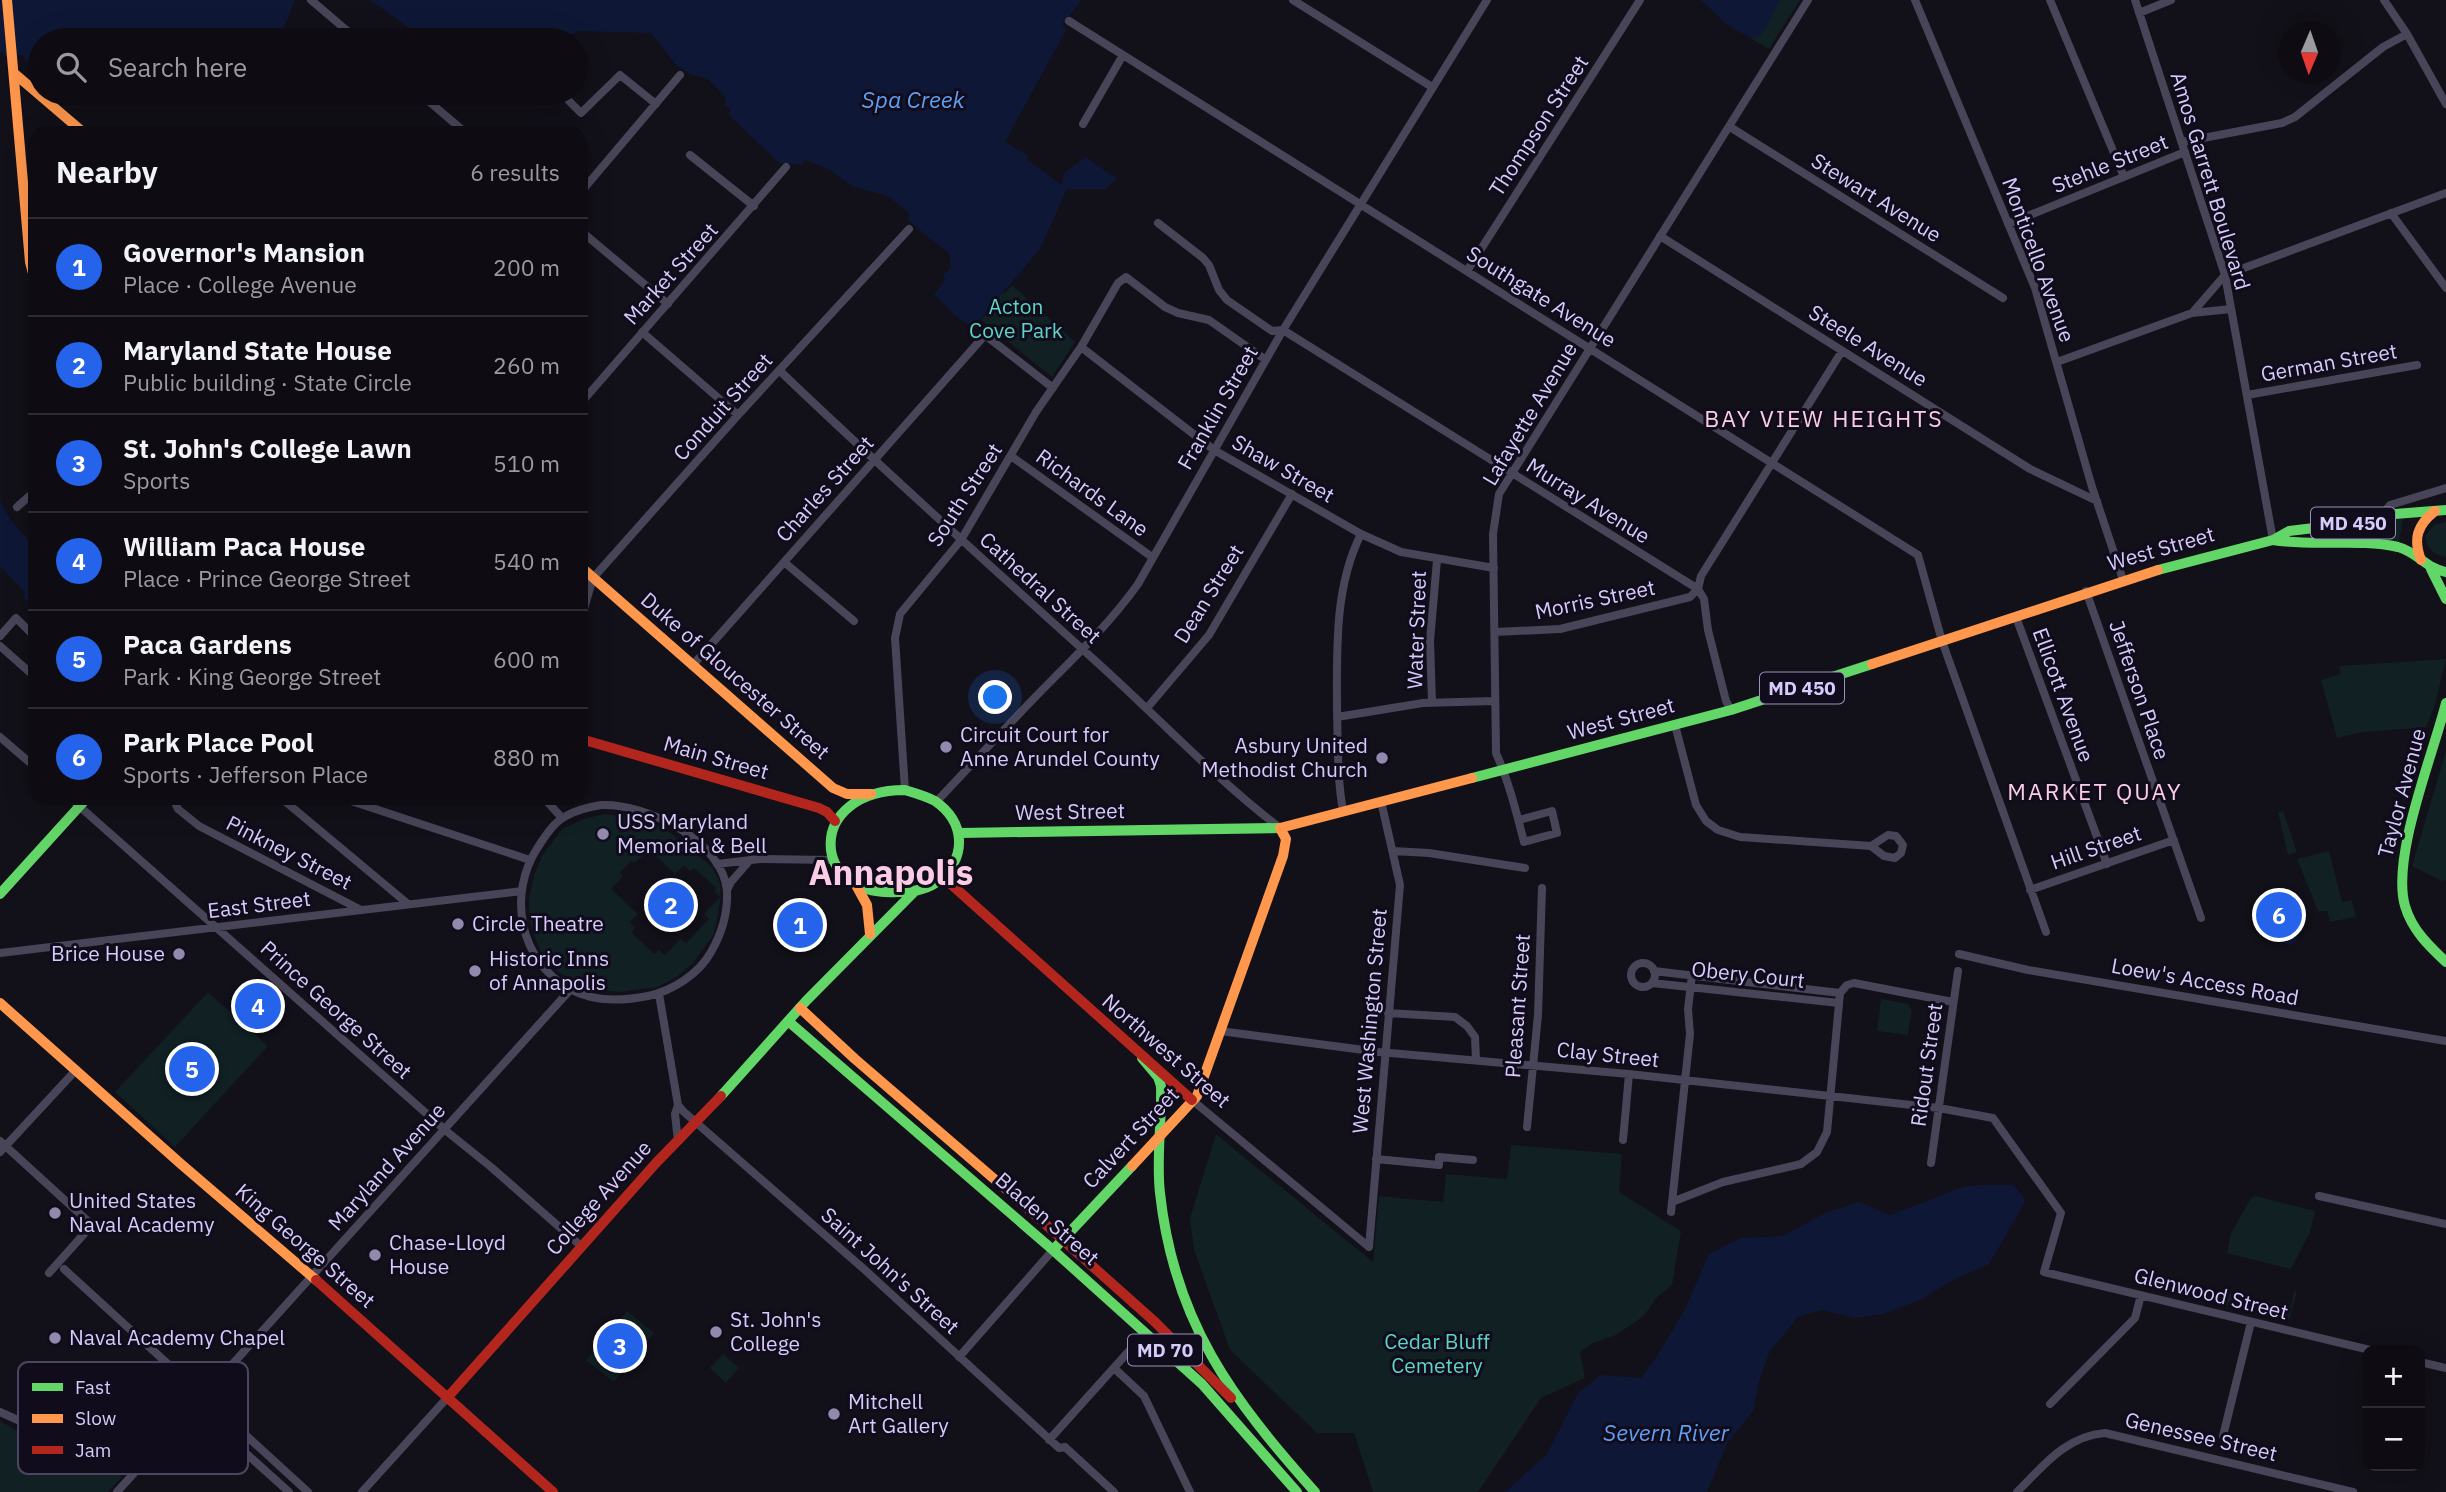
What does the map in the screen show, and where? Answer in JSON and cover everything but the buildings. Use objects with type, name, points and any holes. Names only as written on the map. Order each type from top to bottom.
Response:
[{"type":"main road","points":[[7,0],[28,237]]},
{"type":"main road","points":[[15,74],[28,85]]},
{"type":"main road","points":[[51,105],[76,126]]},
{"type":"main road","points":[[2421,560],[2415,546],[2415,534],[2425,518],[2441,511]]},
{"type":"main road","name":"West Street","points":[[960,833],[1280,828],[1731,710],[2016,617],[2086,591],[2201,557],[2273,540],[2288,531],[2356,523],[2382,515],[2441,511]]},
{"type":"main road","name":"West Street","points":[[2273,540],[2292,544],[2326,541],[2379,544],[2410,551],[2421,560]]},
{"type":"main road","name":"MD 450","points":[[2421,560],[2431,569]]},
{"type":"main road","points":[[2431,569],[2446,572]]},
{"type":"main road","points":[[2431,569],[2446,600]]},
{"type":"main road","name":"Duke of Gloucester Street","points":[[588,573],[833,788],[847,794],[871,794]]},
{"type":"main road","name":"Taylor Avenue","points":[[2446,703],[2401,870],[2404,902],[2413,925],[2431,949],[2446,962]]},
{"type":"main road","name":"Main Street","points":[[588,741],[819,808],[835,821]]},
{"type":"main road","points":[[856,885],[884,892],[914,892],[929,887],[943,877],[958,855],[960,833],[952,815],[937,801],[905,790],[871,794],[855,802],[835,821],[830,838],[832,860],[839,871],[856,885],[867,905],[870,934]]},
{"type":"main road","points":[[0,894],[80,805]]},
{"type":"main road","name":"Calvert Street","points":[[1053,1250],[1197,1096],[1284,850],[1286,839],[1280,828]]},
{"type":"main road","name":"Northwest Street","points":[[943,877],[1192,1100]]},
{"type":"main road","name":"College Avenue","points":[[447,1398],[581,1246],[788,1021],[870,934],[914,892]]},
{"type":"main road","name":"King George Street","points":[[0,1003],[311,1275],[550,1491]]},
{"type":"main road","name":"Bladen Street","points":[[800,1008],[911,1108],[1064,1238],[1192,1356],[1250,1418]]},
{"type":"main road","name":"Bladen Street","points":[[788,1021],[1053,1250],[1202,1384],[1297,1492]]},
{"type":"main road","points":[[1142,1058],[1158,1077],[1161,1086],[1160,1193],[1170,1252],[1181,1290],[1199,1333],[1225,1381],[1250,1418]]},
{"type":"main road","name":"MD 70","points":[[1250,1418],[1315,1492]]},
{"type":"street","points":[[311,0],[344,28]]},
{"type":"street","points":[[1293,0],[1432,87]]},
{"type":"street","name":"Franklin Street","points":[[937,801],[1084,650],[1123,605],[1283,330],[1488,0]]},
{"type":"street","name":"Thompson Street","points":[[1467,271],[1640,0]]},
{"type":"street","name":"Lafayette Avenue","points":[[1519,820],[1552,811],[1557,833],[1524,842],[1510,785],[1496,753],[1494,568],[1496,507],[1499,494],[1808,0]]},
{"type":"street","name":"Monticello Avenue","points":[[1915,0],[2035,288],[2123,580]]},
{"type":"street","points":[[2050,0],[2124,177]]},
{"type":"street","name":"Amos Garrett Boulevard","points":[[2135,0],[2225,275],[2273,540]]},
{"type":"street","points":[[2139,13],[2171,0]]},
{"type":"street","points":[[2384,0],[2407,34],[2446,104]]},
{"type":"street","name":"Southgate Avenue","points":[[1069,21],[1917,555],[1942,641],[2046,932]]},
{"type":"street","points":[[2182,142],[2283,122],[2295,117],[2383,47],[2407,34]]},
{"type":"street","points":[[1083,124],[1123,55]]},
{"type":"street","points":[[573,105],[581,113],[621,75],[656,104]]},
{"type":"street","points":[[588,184],[680,75]]},
{"type":"street","points":[[433,105],[458,126]]},
{"type":"street","name":"Stewart Avenue","points":[[1730,127],[2003,298]]},
{"type":"street","name":"Stehle Street","points":[[2008,224],[2185,152]]},
{"type":"street","points":[[690,155],[754,206]]},
{"type":"street","name":"Market Street","points":[[588,395],[786,167]]},
{"type":"street","points":[[2192,313],[2225,275],[2446,193]]},
{"type":"street","points":[[2391,214],[2446,288]]},
{"type":"street","name":"Murray Avenue","points":[[1158,223],[1203,258],[1227,300],[1272,331],[1283,330],[1698,589]]},
{"type":"street","name":"Conduit Street","points":[[588,595],[593,578],[909,229]]},
{"type":"street","name":"Steele Avenue","points":[[1660,236],[2030,469],[2097,501]]},
{"type":"street","points":[[588,237],[668,304]]},
{"type":"street","name":"South Street","points":[[905,790],[896,624],[900,614],[961,540],[1118,284],[1126,277],[1165,307],[1209,320],[1266,360]]},
{"type":"street","points":[[2057,362],[2192,313],[2231,309]]},
{"type":"street","points":[[642,332],[738,415]]},
{"type":"street","name":"Charles Street","points":[[692,666],[985,335],[1053,388]]},
{"type":"street","name":"Shaw Street","points":[[1081,347],[1214,450],[1361,534],[1401,552],[1494,568]]},
{"type":"street","points":[[1731,710],[1726,701],[1708,630],[1703,596],[1698,589],[1705,568],[1842,351]]},
{"type":"street","name":"German Street","points":[[2247,395],[2417,365]]},
{"type":"street","name":"Cathedral Street","points":[[780,371],[874,461],[1243,798],[1280,828]]},
{"type":"street","name":"Richards Lane","points":[[1012,456],[1152,557]]},
{"type":"street","points":[[2382,515],[2390,505],[2446,488]]},
{"type":"street","name":"Dean Street","points":[[1147,708],[1209,635],[1292,494]]},
{"type":"street","points":[[17,507],[28,497]]},
{"type":"street","points":[[1343,811],[1336,759],[1337,646],[1345,580],[1351,554],[1361,534]]},
{"type":"street","name":"Water Street","points":[[1432,702],[1430,642],[1437,560]]},
{"type":"street","points":[[784,562],[854,621]]},
{"type":"street","name":"Morris Street","points":[[1495,632],[1560,629],[1690,597],[1698,589]]},
{"type":"street","name":"Jefferson Place","points":[[2086,591],[2201,918]]},
{"type":"street","name":"Ellicott Avenue","points":[[2016,617],[2106,864]]},
{"type":"street","points":[[0,636],[16,618],[28,630]]},
{"type":"street","points":[[0,646],[28,671]]},
{"type":"street","points":[[1337,717],[1432,702],[1495,701]]},
{"type":"street","points":[[1675,724],[1696,805],[1706,821],[1718,830],[1740,837],[1871,845]]},
{"type":"street","points":[[0,737],[28,761]]},
{"type":"street","name":"West Washington Street","points":[[1369,1247],[1400,885],[1381,801]]},
{"type":"street","name":"Prince George Street","points":[[86,805],[218,928],[444,1130],[491,1167],[581,1246]]},
{"type":"street","name":"Pinkney Street","points":[[176,805],[199,826],[361,910]]},
{"type":"street","points":[[289,805],[408,904]]},
{"type":"street","points":[[363,805],[530,860]]},
{"type":"street","points":[[550,805],[562,818]]},
{"type":"street","points":[[727,890],[717,864],[685,833],[668,821],[645,810],[601,805],[562,818],[550,828],[530,860],[522,891],[522,926],[532,951],[544,968],[570,990],[607,999],[629,1000],[659,994],[693,973],[709,957],[722,932],[727,890],[751,859]]},
{"type":"street","name":"Hill Street","points":[[2031,890],[2174,840]]},
{"type":"street","points":[[1393,851],[1429,853],[1525,868]]},
{"type":"street","points":[[717,864],[751,859],[832,860]]},
{"type":"street","name":"Pleasant Street","points":[[1527,1127],[1538,1003],[1542,888]]},
{"type":"street","name":"East Street","points":[[0,953],[522,891]]},
{"type":"street","name":"Loew's Access Road","points":[[1959,954],[2042,972],[2446,1041]]},
{"type":"street","name":"Obery Court","points":[[1839,1003],[1652,983],[1646,987],[1638,986],[1632,981],[1630,973],[1634,966],[1641,963],[1649,965],[1654,971],[1840,993],[1847,985],[1854,984],[1952,1002]]},
{"type":"street","points":[[1652,983],[1654,971]]},
{"type":"street","name":"Ridout Street","points":[[1931,1164],[1958,971]]},
{"type":"street","points":[[1671,1212],[1691,1025],[1688,1009],[1692,975]]},
{"type":"street","name":"Maryland Avenue","points":[[233,1362],[570,990]]},
{"type":"street","points":[[1672,1202],[1723,1182],[1801,1164],[1817,1152],[1827,1132],[1840,993]]},
{"type":"street","points":[[659,994],[678,1105],[675,1114],[678,1141]]},
{"type":"street","points":[[1388,1013],[1455,1017],[1467,1026],[1475,1037],[1476,1060]]},
{"type":"street","name":"Clay Street","points":[[1220,1031],[1385,1053],[1629,1074],[1939,1108],[1993,1118],[2061,1213],[2044,1272]]},
{"type":"street","points":[[49,1273],[92,1224],[2,1146],[76,1070]]},
{"type":"street","points":[[1623,1140],[1629,1074]]},
{"type":"street","name":"Northwest Street","points":[[1192,1100],[1369,1247]]},
{"type":"street","name":"Saint John's Street","points":[[678,1105],[696,1124],[865,1270],[1049,1440],[1059,1448],[1065,1447],[1114,1492]]},
{"type":"street","points":[[1376,1159],[1439,1165],[1439,1157],[1473,1160]]},
{"type":"street","points":[[2319,1196],[2446,1224]]},
{"type":"street","name":"Calvert Street","points":[[959,1356],[1053,1250]]},
{"type":"street","points":[[64,1269],[165,1362]]},
{"type":"street","name":"Glenwood Street","points":[[2044,1272],[2362,1348]]},
{"type":"street","points":[[2050,1404],[2135,1318],[2141,1295]]},
{"type":"street","points":[[2223,1437],[2251,1322]]},
{"type":"street","points":[[1049,1440],[1138,1341]]},
{"type":"street","points":[[2425,1363],[2446,1368]]},
{"type":"street","points":[[1114,1368],[1144,1396],[1190,1492]]},
{"type":"street","name":"College Avenue","points":[[362,1492],[447,1398]]},
{"type":"street","points":[[0,1412],[18,1420]]},
{"type":"street","name":"Genessee Street","points":[[2017,1492],[2062,1448],[2090,1434],[2105,1433],[2353,1492]]},
{"type":"street","points":[[248,1438],[308,1492]]},
{"type":"street","points":[[248,1454],[289,1492]]},
{"type":"street","name":"Maryland Avenue","points":[[117,1492],[133,1474]]},
{"type":"green space","points":[[1780,0],[1800,0],[1769,49],[1750,38],[1761,34]]},
{"type":"green space","name":"Acton Cove Park","points":[[1012,285],[1075,342],[1052,377],[981,320],[997,301],[994,297],[999,290],[1004,294]]},
{"type":"green space","points":[[2388,519],[2403,519],[2399,542],[2344,537],[2343,528]]},
{"type":"green space","points":[[2446,522],[2446,557],[2432,551],[2425,536],[2434,525]]},
{"type":"green space","points":[[2446,659],[2435,705],[2426,727],[2357,733],[2337,738],[2321,680],[2341,674],[2339,666]]},
{"type":"green space","points":[[2446,751],[2446,880],[2442,881],[2412,866]]},
{"type":"green space","points":[[2283,811],[2297,852],[2288,855],[2278,812]]},
{"type":"green space","points":[[604,814],[640,818],[669,832],[712,867],[720,883],[721,897],[714,934],[692,964],[658,987],[620,992],[589,989],[558,972],[541,952],[529,919],[529,898],[534,875],[542,856],[562,829],[583,819]],"holes":[[[649,849],[675,874],[684,865],[690,871],[694,868],[716,888],[714,891],[720,897],[704,914],[709,919],[686,943],[680,939],[665,955],[659,950],[654,954],[631,932],[635,928],[630,922],[638,914],[611,889],[623,876],[620,873],[631,861],[635,863]]]},
{"type":"green space","points":[[2329,851],[2342,902],[2352,900],[2356,917],[2330,922],[2327,911],[2318,911],[2297,859]]},
{"type":"green space","points":[[208,992],[268,1046],[175,1147],[115,1092]]},
{"type":"green space","points":[[1881,999],[1909,1004],[1912,1009],[1908,1035],[1877,1031]]},
{"type":"green space","name":"Cedar Bluff Cemetery","points":[[1216,1134],[1373,1262],[1379,1196],[1443,1202],[1446,1174],[1507,1179],[1511,1145],[1622,1154],[1619,1192],[1681,1231],[1672,1285],[1657,1297],[1644,1316],[1616,1335],[1593,1343],[1580,1352],[1585,1378],[1541,1398],[1478,1492],[1373,1492],[1354,1433],[1317,1433],[1230,1350],[1194,1250],[1190,1218]]},
{"type":"green space","points":[[2256,1196],[2315,1211],[2310,1232],[2291,1269],[2227,1253],[2231,1233],[2251,1198]]},
{"type":"green space","points":[[2179,1283],[2291,1306],[2294,1291],[2297,1292],[2289,1320],[2176,1294]]},
{"type":"green space","points":[[627,1311],[654,1333],[614,1382],[586,1360]]},
{"type":"green space","points":[[723,1354],[739,1368],[726,1383],[710,1368]]},
{"type":"green space","points":[[0,1421],[18,1431],[18,1474],[118,1474],[122,1477],[108,1492],[0,1492]]},
{"type":"water","points":[[0,0],[295,0],[284,28],[28,28],[28,63],[23,55],[5,56],[0,52]]},
{"type":"water","name":"Spa Creek","points":[[370,0],[1082,0],[1062,24],[1066,30],[1005,142],[1027,155],[1027,160],[1062,185],[1064,173],[1086,157],[1117,179],[1106,189],[1067,189],[1040,249],[973,328],[954,315],[934,294],[945,281],[943,275],[951,268],[949,253],[907,220],[910,214],[888,196],[854,187],[828,169],[805,160],[802,165],[779,163],[729,115],[730,109],[725,105],[725,97],[707,78],[692,75],[677,66],[651,33],[588,31],[588,28],[409,28]]},
{"type":"water","points":[[1701,0],[1780,0],[1761,35],[1750,38],[1726,24]]},
{"type":"water","points":[[0,501],[10,519],[28,540],[28,602],[23,597],[25,593],[0,566]]},
{"type":"water","points":[[2269,898],[2294,901],[2289,929],[2298,935],[2296,942],[2290,945],[2283,943],[2280,936],[2265,934]]},
{"type":"water","name":"Severn River","points":[[2013,1185],[2024,1198],[2024,1204],[1989,1264],[1953,1280],[1920,1300],[1883,1314],[1855,1318],[1822,1310],[1798,1317],[1770,1351],[1760,1378],[1753,1411],[1727,1444],[1707,1492],[1505,1492],[1547,1454],[1578,1393],[1601,1375],[1641,1378],[1684,1311],[1709,1254],[1740,1238],[1783,1236],[1823,1214],[1859,1202],[1890,1215],[1963,1187]]},
{"type":"traffic: fast","points":[[2158,570],[2273,540],[2289,531],[2356,523],[2382,515],[2446,510]]},
{"type":"traffic: fast","points":[[2273,540],[2383,544],[2398,547],[2433,568],[2446,572]]},
{"type":"traffic: fast","points":[[2431,569],[2446,599]]},
{"type":"traffic: fast","points":[[1472,778],[1731,710],[1872,664]]},
{"type":"traffic: fast","points":[[2446,703],[2408,834],[2402,885],[2405,906],[2412,923],[2427,944],[2446,962]]},
{"type":"traffic: fast","points":[[905,790],[935,801],[952,819],[959,840],[958,851],[948,872],[934,884],[914,891],[869,889],[847,879],[835,862],[831,843],[835,824],[849,807],[872,795],[905,790]]},
{"type":"traffic: fast","points":[[0,894],[81,805]]},
{"type":"traffic: fast","points":[[960,833],[1280,828]]},
{"type":"traffic: fast","points":[[721,1096],[806,1001],[914,892]]},
{"type":"traffic: fast","points":[[788,1021],[1053,1250]]},
{"type":"traffic: fast","points":[[1142,1058],[1158,1077],[1161,1086],[1160,1193],[1167,1239],[1178,1281],[1193,1320],[1233,1391],[1315,1492]]},
{"type":"traffic: fast","points":[[1132,1166],[1053,1250],[1202,1384],[1297,1492]]},
{"type":"traffic: slow","points":[[7,0],[28,239]]},
{"type":"traffic: slow","points":[[15,74],[28,85]]},
{"type":"traffic: slow","points":[[51,105],[76,126]]},
{"type":"traffic: slow","points":[[2421,560],[2417,545],[2418,533],[2435,511]]},
{"type":"traffic: slow","points":[[1872,664],[2158,570]]},
{"type":"traffic: slow","points":[[588,573],[833,788],[847,794],[871,794]]},
{"type":"traffic: slow","points":[[1132,1166],[1197,1096],[1283,856],[1286,839],[1280,828],[1472,778]]},
{"type":"traffic: slow","points":[[856,885],[867,905],[870,934]]},
{"type":"traffic: slow","points":[[0,1003],[316,1280]]},
{"type":"traffic: slow","points":[[800,1008],[1007,1190]]},
{"type":"traffic: jam","points":[[588,741],[819,808],[835,821]]},
{"type":"traffic: jam","points":[[943,877],[1192,1100]]},
{"type":"traffic: jam","points":[[447,1398],[656,1163],[721,1096]]},
{"type":"traffic: jam","points":[[1007,1190],[1155,1322],[1231,1398]]},
{"type":"traffic: jam","points":[[316,1280],[553,1492]]},
{"type":"place","name":"Circuit Court for Anne Arundel County","points":[[946,747]]},
{"type":"place","name":"Asbury United Methodist Church","points":[[1382,758]]},
{"type":"place","name":"USS Maryland Memorial & Bell","points":[[603,834]]},
{"type":"place","name":"Maryland State House","points":[[671,905]]},
{"type":"place","name":"Park Place Pool","points":[[2279,915]]},
{"type":"place","name":"Circle Theatre","points":[[458,924]]},
{"type":"place","name":"Governor's Mansion","points":[[800,925]]},
{"type":"place","name":"Brice House","points":[[179,954]]},
{"type":"place","name":"Historic Inns of Annapolis","points":[[475,971]]},
{"type":"place","name":"William Paca House","points":[[258,1006]]},
{"type":"place","name":"Paca Gardens","points":[[192,1069]]},
{"type":"place","name":"United States Naval Academy","points":[[55,1213]]},
{"type":"place","name":"Chase-Lloyd House","points":[[375,1255]]},
{"type":"place","name":"St. John's College","points":[[716,1332]]},
{"type":"place","name":"Naval Academy Chapel","points":[[55,1338]]},
{"type":"place","name":"St. John's College Lawn","points":[[620,1346]]},
{"type":"place","name":"Mitchell Art Gallery","points":[[834,1414]]},
{"type":"district","name":"BAY VIEW HEIGHTS","points":[[1824,419]]},
{"type":"district","name":"MARKET QUAY","points":[[2095,792]]},
{"type":"district","name":"Annapolis","points":[[891,873]]}]
